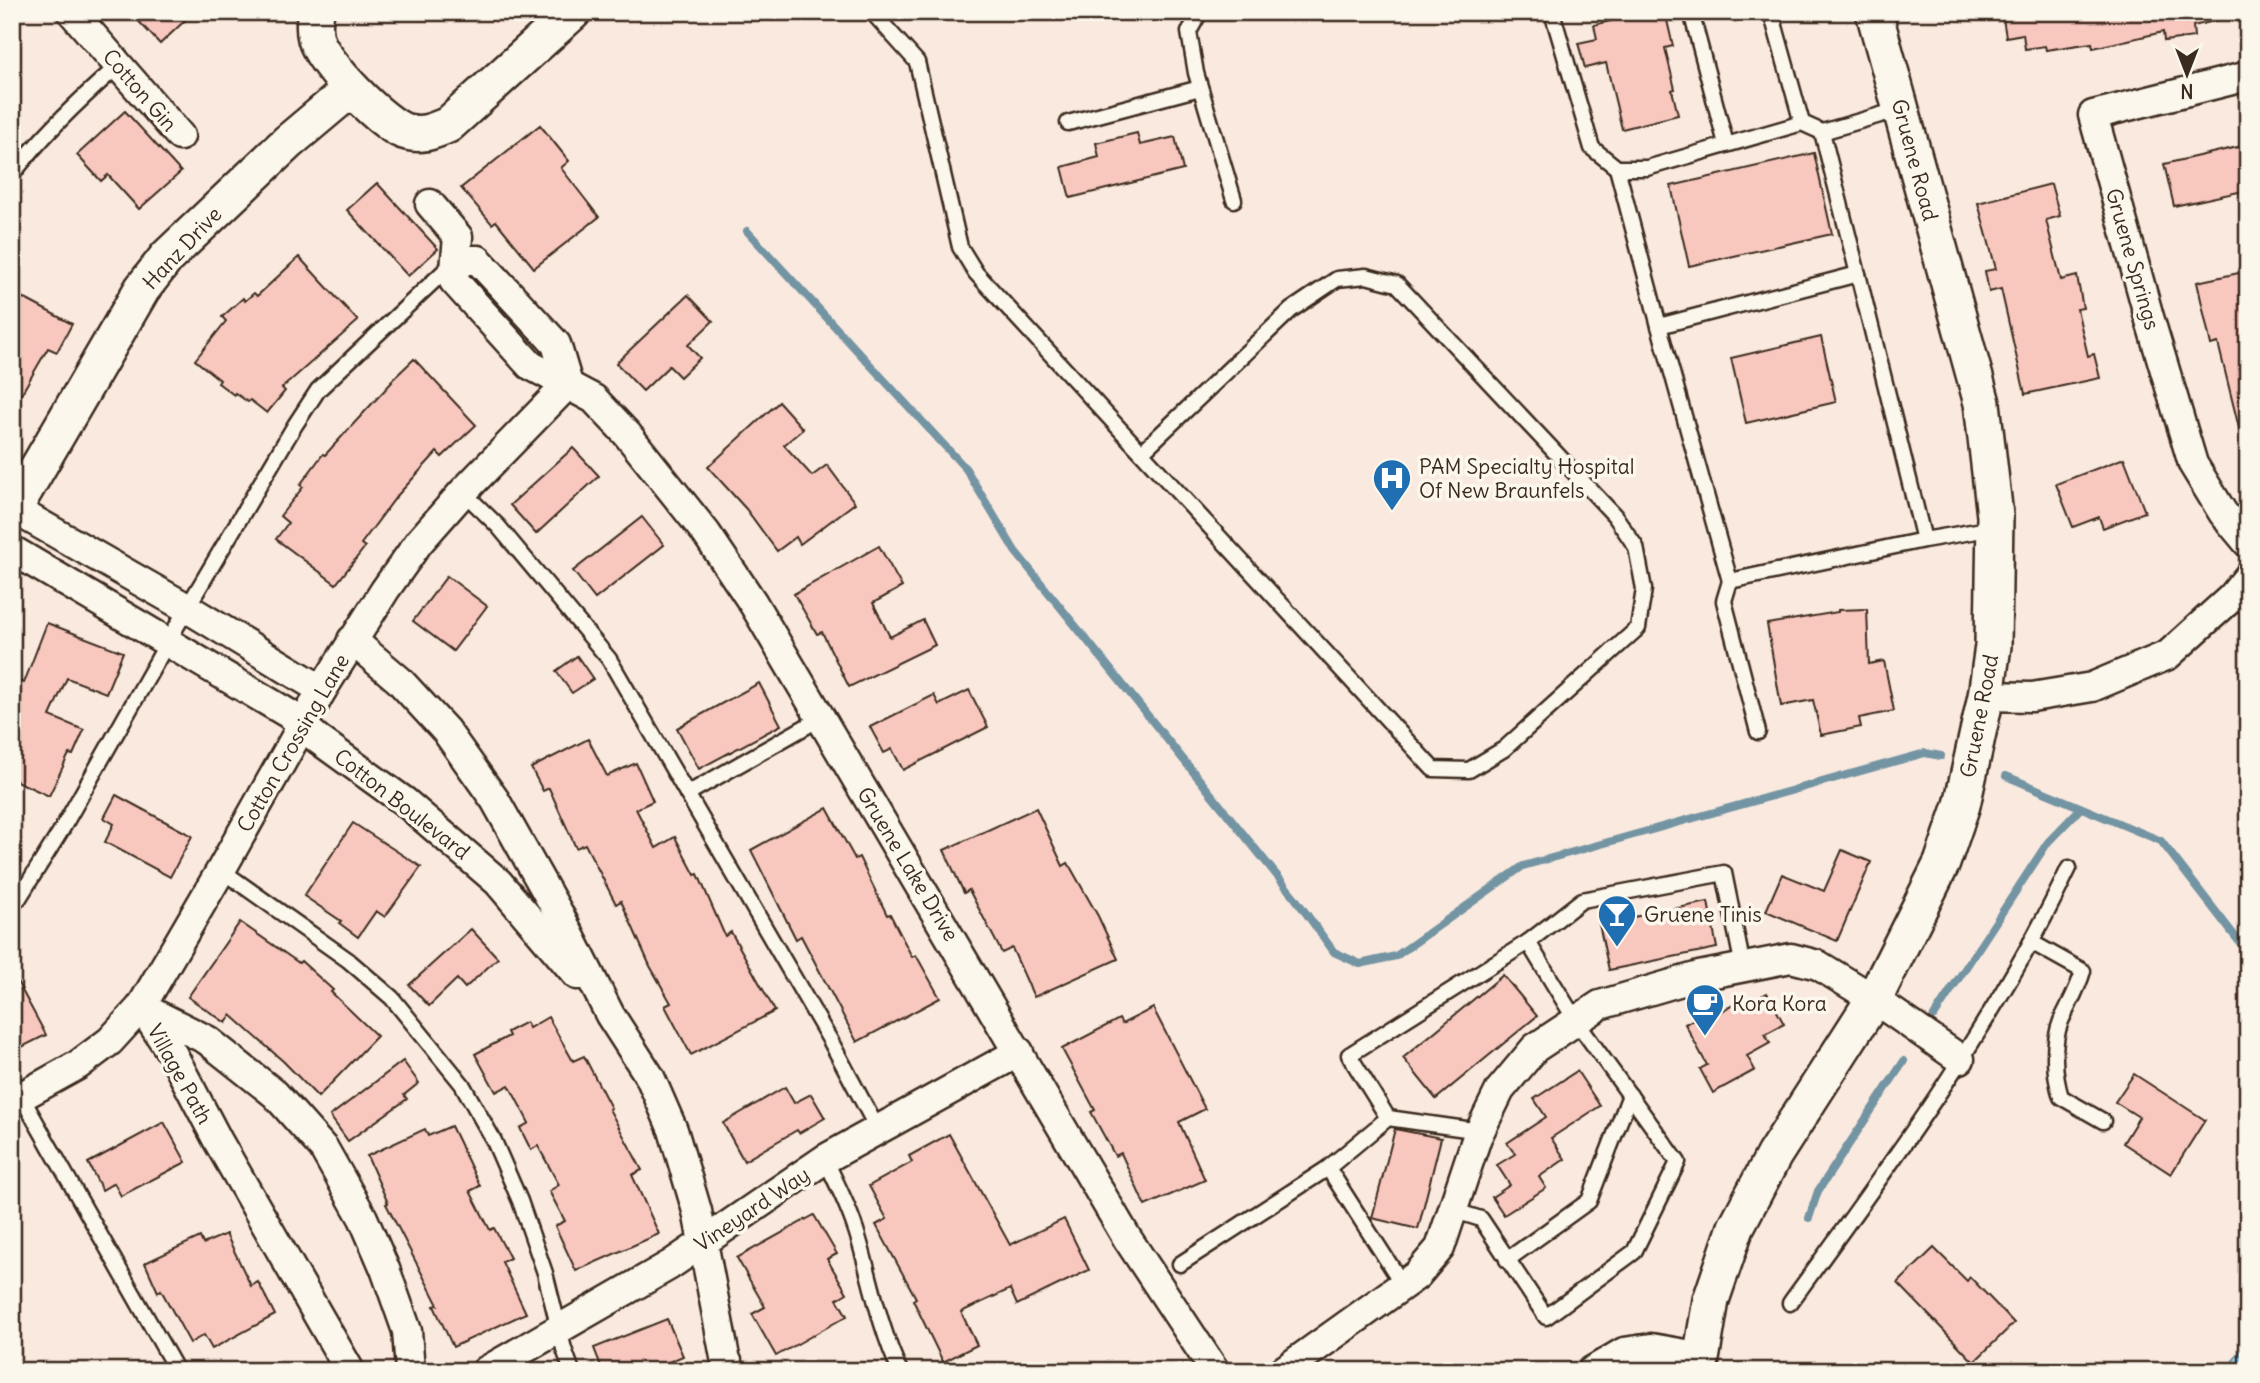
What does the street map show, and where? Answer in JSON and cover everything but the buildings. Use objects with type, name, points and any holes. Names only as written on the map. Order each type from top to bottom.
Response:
[{"type":"street","name":"Cotton Gin","points":[[72,12],[180,136]]},
{"type":"street","points":[[316,12],[314,19],[317,41],[351,89],[396,128],[424,135],[448,125],[573,12]]},
{"type":"street","name":"Gruene Road","points":[[1701,1364],[1711,1300],[1736,1227],[1774,1155],[1874,999],[1942,863],[1962,805],[1986,696],[1993,646],[1995,527],[1982,403],[1874,12]]},
{"type":"street","name":"Gruene Springs","points":[[2248,76],[2093,115],[2193,464],[2223,513],[2248,543]]},
{"type":"street","name":"Hanz Drive","points":[[13,510],[142,289],[167,257],[288,142],[351,89]]},
{"type":"street","points":[[430,204],[458,237],[456,260],[478,260],[556,344],[568,384]]},
{"type":"street","name":"Cotton Crossing Lane","points":[[17,1088],[78,1065],[110,1041],[141,1007],[322,690],[352,640],[419,542],[463,492],[568,384]]},
{"type":"street","name":"Gruene Lake Drive","points":[[568,384],[594,399],[627,434],[706,533],[753,603],[1128,1238],[1215,1371]]},
{"type":"street","points":[[13,510],[187,608],[322,690]]},
{"type":"street","name":"Cotton Boulevard","points":[[12,550],[289,714],[405,802],[498,882],[610,1015]]},
{"type":"street","points":[[1986,696],[2032,697],[2092,687],[2168,655],[2232,597],[2248,577]]},
{"type":"street","name":"Cotton Boulevard","points":[[352,640],[400,680],[446,731],[495,800],[559,914],[610,1015],[650,1077],[673,1130],[697,1211],[725,1357],[731,1371]]},
{"type":"street","points":[[1283,1371],[1417,1275],[1440,1248],[1480,1131],[1500,1090],[1535,1048],[1600,1005],[1699,976],[1791,958],[1818,965],[1874,999],[1960,1059]]},
{"type":"street","name":"Village Path","points":[[141,1007],[173,1055],[218,1141],[350,1371]]},
{"type":"street","name":"Village Path","points":[[141,1007],[207,1040],[275,1094],[324,1149],[363,1218],[385,1269],[407,1331],[410,1371]]},
{"type":"street","name":"Vineyard Way","points":[[486,1371],[670,1265],[825,1159],[1019,1052]]},
{"type":"street","points":[[1592,1371],[1625,1352],[1651,1348],[1701,1364]]},
{"type":"lane","points":[[872,12],[917,62],[960,247],[976,273],[1433,768],[1469,770],[1504,749],[1638,628],[1644,589],[1636,547],[1615,516],[1397,284],[1366,276],[1337,279],[1291,310],[1142,452]]},
{"type":"lane","points":[[1200,12],[1189,32],[1200,88],[1234,200]]},
{"type":"lane","points":[[1552,12],[1592,148],[1617,168],[1730,582],[1724,601],[1758,732]]},
{"type":"lane","points":[[1691,12],[1726,144]]},
{"type":"lane","points":[[1771,12],[1802,123]]},
{"type":"lane","points":[[12,176],[31,150],[74,105],[119,65]]},
{"type":"lane","points":[[1068,123],[1200,88]]},
{"type":"lane","points":[[1617,168],[1647,168],[1802,123],[1822,132],[1901,109]]},
{"type":"lane","points":[[1822,132],[1924,540]]},
{"type":"lane","points":[[12,905],[62,829],[187,608],[318,390],[456,260]]},
{"type":"lane","points":[[1659,326],[1858,274]]},
{"type":"lane","points":[[463,492],[498,526],[609,659],[830,1040],[878,1130]]},
{"type":"lane","points":[[1730,582],[1995,527]]},
{"type":"lane","points":[[687,794],[821,719]]},
{"type":"lane","points":[[1790,1303],[1902,1150],[2031,943],[2069,868]]},
{"type":"lane","points":[[221,870],[348,960],[393,998],[462,1084],[494,1141],[520,1201],[545,1273],[572,1371]]},
{"type":"lane","points":[[1388,1118],[1349,1055],[1528,942],[1582,900],[1724,873],[1743,967]]},
{"type":"lane","points":[[1452,1210],[1481,1219],[1546,1317],[1634,1252],[1678,1162],[1576,1021],[1528,942]]},
{"type":"lane","points":[[2031,943],[2083,971],[2078,988],[2060,1024],[2055,1053],[2055,1080],[2061,1097],[2103,1122]]},
{"type":"lane","points":[[17,1088],[177,1371]]},
{"type":"lane","points":[[1507,1260],[1589,1200],[1630,1095]]},
{"type":"lane","points":[[1180,1264],[1328,1168],[1388,1118],[1480,1131]]},
{"type":"lane","points":[[825,1159],[859,1237],[885,1336],[900,1371]]},
{"type":"lane","points":[[1328,1168],[1403,1285]]},
{"type":"water","points":[[2248,1341],[2248,1371],[2225,1371]]},
{"type":"waterway","points":[[747,231],[966,469],[1015,551],[1295,898],[1334,952],[1360,964],[1396,956],[1523,866],[1925,753],[1941,756]]},
{"type":"waterway","points":[[2006,776],[2161,841],[2248,953]]},
{"type":"waterway","points":[[1934,1016],[2048,842],[2081,808]]},
{"type":"waterway","points":[[1809,1218],[1818,1191],[1904,1061]]},
{"type":"place","name":"PAM Specialty Hospital Of New Braunfels","points":[[1392,512]]},
{"type":"place","name":"Gruene Tinis","points":[[1617,948]]},
{"type":"place","name":"Kora Kora","points":[[1705,1037]]}]
